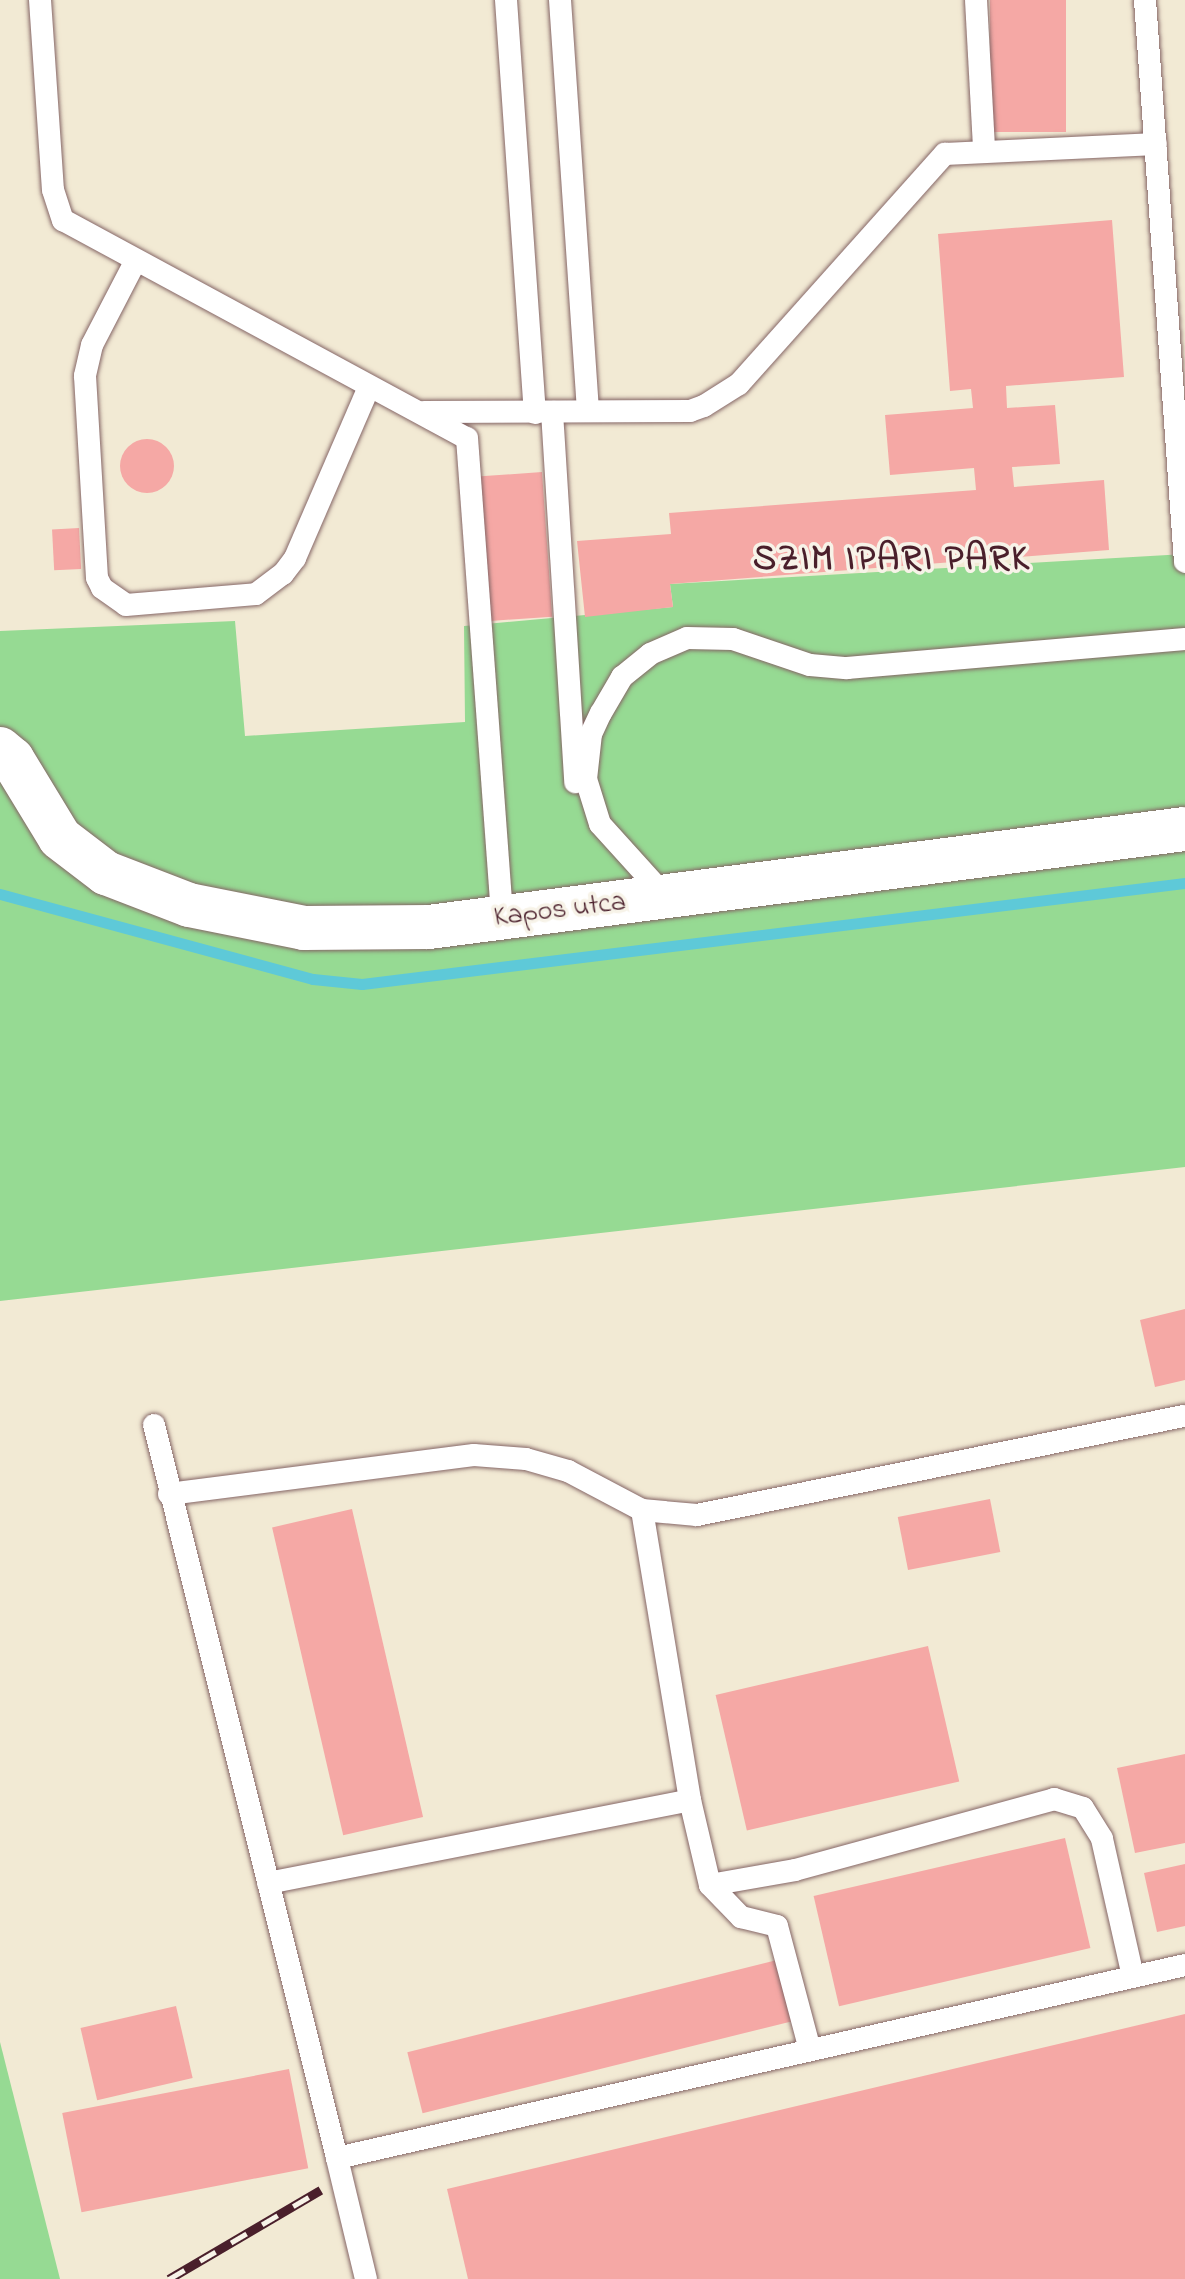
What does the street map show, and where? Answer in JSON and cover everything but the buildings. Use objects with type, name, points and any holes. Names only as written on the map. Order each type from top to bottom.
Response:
[{"type":"street","name":"Kapos utca","points":[[0,749],[12,759],[46,818],[77,854],[106,873],[189,905],[304,928],[414,928],[1185,829]]},
{"type":"lane","points":[[40,0],[57,210],[75,230],[467,438]]},
{"type":"lane","points":[[506,0],[544,413],[567,617],[572,775],[600,824],[666,897]]},
{"type":"lane","points":[[560,0],[588,411]]},
{"type":"lane","points":[[976,0],[984,149]]},
{"type":"lane","points":[[1145,0],[1185,562]]},
{"type":"lane","points":[[423,412],[690,411],[725,397],[945,154],[984,149],[1156,144]]},
{"type":"lane","points":[[135,262],[92,345],[85,376],[97,578],[102,588],[126,605],[256,594],[283,574],[295,558],[369,387]]},
{"type":"lane","points":[[467,438],[499,413]]},
{"type":"lane","points":[[467,438],[502,918]]},
{"type":"lane","points":[[600,824],[586,779],[591,734],[622,677],[650,654],[687,638],[733,639],[810,665],[847,668],[1185,639]]},
{"type":"lane","points":[[169,1494],[474,1455],[526,1459],[568,1471],[642,1510],[697,1515],[1185,1416]]},
{"type":"lane","points":[[154,1425],[366,2279]]},
{"type":"lane","points":[[642,1510],[690,1800],[710,1885],[741,1917],[777,1926],[810,2050]]},
{"type":"lane","points":[[710,1885],[795,1870],[1054,1799],[1083,1808],[1102,1839],[1133,1977]]},
{"type":"lane","points":[[268,1883],[690,1800]]},
{"type":"lane","points":[[337,2158],[1185,1965]]},
{"type":"green space","points":[[1185,554],[1185,1167],[0,1301],[0,631],[235,621],[245,736],[465,722],[464,626],[673,607],[670,584]]},
{"type":"green space","points":[[0,2042],[60,2279],[0,2279]]},
{"type":"waterway","points":[[0,894],[313,979],[362,984],[1185,883]]},
{"type":"railway","points":[[169,2279],[321,2190]]},
{"type":"district","name":"SZIM IPARI PARK","points":[[892,561]]}]
